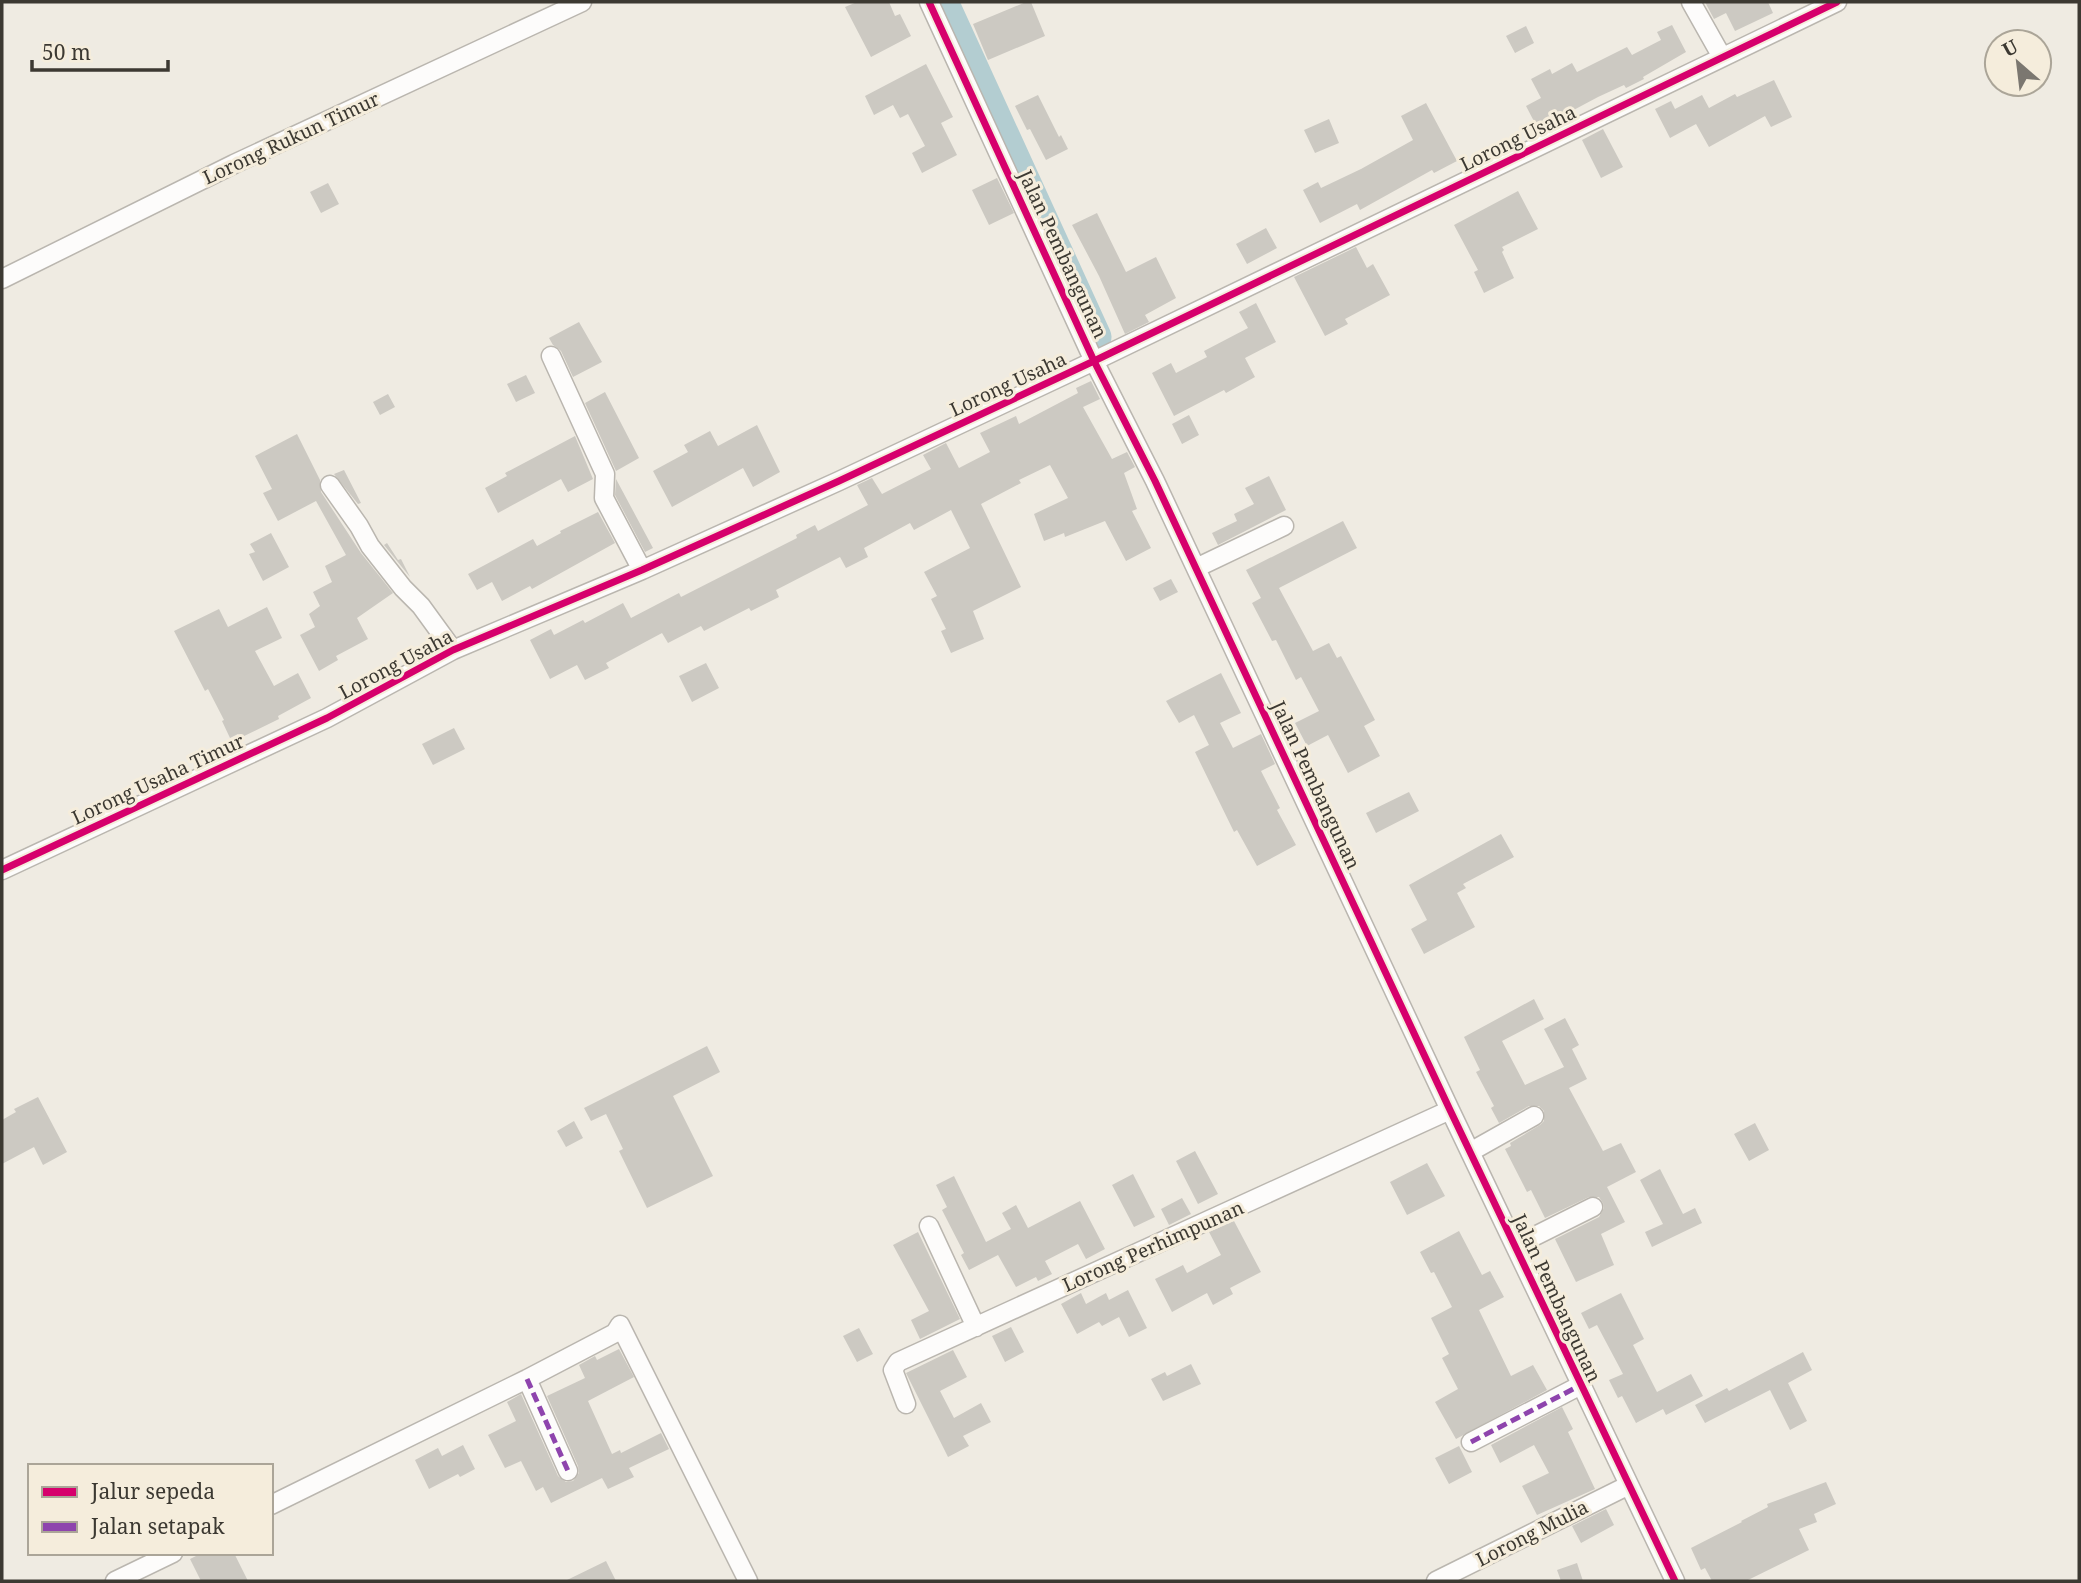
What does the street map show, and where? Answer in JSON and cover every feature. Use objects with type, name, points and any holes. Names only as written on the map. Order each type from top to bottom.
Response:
[{"type":"street","name":"Lorong Rukun Timur","points":[[4,272],[582,2]]},
{"type":"street","name":"Jalan Pembangunan","points":[[929,2],[1094,361],[1196,568],[1675,1581]]},
{"type":"street","points":[[1691,2],[1722,58]]},
{"type":"street","name":"Lorong Usaha","points":[[333,715],[453,650],[642,570],[845,479],[1837,2]]},
{"type":"street","points":[[551,356],[605,474],[604,498],[642,570]]},
{"type":"street","points":[[330,485],[370,546],[421,606],[453,650]]},
{"type":"street","points":[[1196,568],[1284,526]]},
{"type":"street","name":"Lorong Usaha Timur","points":[[2,870],[333,715]]},
{"type":"street","name":"Lorong Perhimpunan","points":[[906,1404],[893,1370],[895,1365],[1450,1110]]},
{"type":"street","points":[[1470,1152],[1534,1116]]},
{"type":"street","points":[[1515,1246],[1592,1207]]},
{"type":"street","points":[[929,1226],[976,1327]]},
{"type":"street","points":[[273,1504],[527,1379],[615,1333],[620,1325],[748,1581]]},
{"type":"street","points":[[527,1379],[568,1471]]},
{"type":"street","points":[[1471,1442],[1581,1385]]},
{"type":"street","name":"Lorong Mulia","points":[[1436,1581],[1629,1485]]},
{"type":"street","points":[[115,1581],[169,1555]]},
{"type":"building","points":[[857,2],[889,2],[895,16],[900,14],[911,36],[871,57],[845,7]]},
{"type":"building","points":[[1031,2],[1045,36],[988,60],[973,24]]},
{"type":"building","points":[[1705,2],[1768,2],[1773,13],[1735,31],[1726,13],[1714,19]]},
{"type":"building","points":[[1672,25],[1686,52],[1643,77],[1644,79],[1598,97],[1538,129],[1526,106],[1541,98],[1531,79],[1550,69],[1552,74],[1572,63],[1577,72],[1627,47],[1632,55],[1661,40],[1657,32]]},
{"type":"building","points":[[1526,26],[1534,43],[1515,53],[1506,36]]},
{"type":"building","points":[[926,64],[953,117],[941,123],[957,155],[922,173],[912,153],[925,146],[908,114],[900,118],[893,105],[874,115],[865,96]]},
{"type":"building","points":[[1774,80],[1792,117],[1771,127],[1765,116],[1709,147],[1696,124],[1670,138],[1655,109],[1671,101],[1675,109],[1702,95],[1709,108],[1735,94],[1737,97]]},
{"type":"building","points":[[1038,95],[1068,149],[1046,160],[1015,106]]},
{"type":"building","points":[[1426,103],[1457,161],[1434,173],[1432,170],[1360,210],[1357,204],[1320,223],[1303,190],[1318,182],[1321,188],[1413,140],[1401,116]]},
{"type":"building","points":[[1329,119],[1339,143],[1315,153],[1304,130]]},
{"type":"building","points":[[1603,129],[1623,167],[1601,178],[1582,140]]},
{"type":"building","points":[[997,178],[1014,213],[989,225],[972,190]]},
{"type":"building","points":[[328,183],[339,204],[321,213],[310,192]]},
{"type":"building","points":[[1518,191],[1538,229],[1502,247],[1514,278],[1484,293],[1474,272],[1478,270],[1454,225]]},
{"type":"building","points":[[1097,213],[1126,272],[1156,257],[1176,298],[1145,315],[1149,322],[1125,334],[1072,225]]},
{"type":"building","points":[[1266,228],[1277,248],[1247,264],[1236,244]]},
{"type":"building","points":[[1356,247],[1367,268],[1373,264],[1390,295],[1345,319],[1348,324],[1325,336],[1294,277]]},
{"type":"building","points":[[1256,303],[1276,342],[1245,358],[1255,377],[1174,416],[1152,373],[1171,363],[1176,373],[1207,357],[1204,351],[1248,328],[1239,312]]},
{"type":"building","points":[[579,322],[602,362],[573,377],[561,351],[549,338]]},
{"type":"building","points":[[526,375],[535,393],[516,402],[507,384]]},
{"type":"building","points":[[1091,381],[1100,399],[1083,407],[1112,459],[1127,452],[1135,467],[1124,473],[1137,509],[1132,511],[1151,548],[1126,561],[1105,521],[1065,537],[1064,533],[1044,541],[1034,514],[1068,498],[1050,465],[1019,480],[1021,483],[981,504],[1021,587],[973,611],[984,639],[951,653],[941,631],[946,629],[931,599],[937,596],[924,572],[970,548],[951,510],[914,530],[910,523],[864,548],[868,557],[846,568],[840,557],[776,590],[779,597],[751,611],[749,608],[704,631],[701,626],[668,643],[662,633],[606,663],[609,668],[585,680],[577,665],[550,679],[530,640],[551,629],[554,635],[583,620],[585,623],[623,603],[631,618],[679,593],[681,597],[797,538],[796,535],[815,525],[818,531],[868,505],[857,485],[872,478],[882,494],[931,469],[923,455],[946,443],[959,468],[990,452],[980,433],[1016,416],[1019,424],[1078,393],[1076,388]]},
{"type":"building","points":[[605,392],[639,458],[616,471],[585,403]]},
{"type":"building","points":[[388,394],[395,407],[380,415],[373,402]]},
{"type":"building","points":[[1189,415],[1199,435],[1182,444],[1172,424]]},
{"type":"building","points":[[757,425],[780,472],[753,487],[743,468],[672,507],[653,471],[688,452],[684,445],[710,431],[718,446]]},
{"type":"building","points":[[297,434],[320,480],[321,492],[361,553],[393,593],[357,618],[368,639],[336,656],[338,660],[319,671],[300,635],[315,627],[309,614],[320,606],[313,592],[332,582],[325,566],[346,555],[316,501],[278,521],[263,493],[272,489],[255,456]]},
{"type":"building","points":[[575,436],[593,479],[568,492],[561,479],[498,513],[485,488],[507,476],[505,473]]},
{"type":"building","points":[[344,470],[361,503],[358,504],[334,474]]},
{"type":"building","points":[[1269,476],[1286,510],[1218,545],[1212,533],[1237,521],[1234,514],[1254,504],[1245,488]]},
{"type":"building","points":[[616,479],[653,548],[645,552],[615,495]]},
{"type":"building","points":[[598,512],[615,543],[532,589],[530,586],[502,601],[492,582],[477,590],[468,574],[533,539],[537,546]]},
{"type":"building","points":[[1343,521],[1357,548],[1279,588],[1313,651],[1329,643],[1337,658],[1341,656],[1375,720],[1364,726],[1380,756],[1348,773],[1328,735],[1307,746],[1295,723],[1319,711],[1301,677],[1296,680],[1276,640],[1272,641],[1252,603],[1261,598],[1246,570]]},
{"type":"building","points":[[271,533],[289,567],[263,581],[249,554],[255,552],[250,544]]},
{"type":"building","points":[[387,543],[398,560],[401,559],[410,577],[384,545]]},
{"type":"building","points":[[1171,579],[1178,592],[1160,601],[1153,588]]},
{"type":"building","points":[[267,607],[282,638],[255,651],[274,686],[298,673],[311,698],[278,716],[279,719],[240,738],[238,734],[230,738],[208,689],[205,691],[174,631],[219,609],[228,627]]},
{"type":"building","points":[[706,663],[719,688],[692,702],[679,676]]},
{"type":"building","points":[[1221,673],[1241,713],[1220,723],[1233,748],[1261,734],[1275,764],[1261,771],[1280,808],[1277,810],[1296,845],[1257,866],[1237,830],[1234,832],[1195,752],[1209,745],[1194,715],[1179,723],[1166,701]]},
{"type":"building","points":[[454,728],[465,749],[433,765],[422,744]]},
{"type":"building","points":[[1409,792],[1419,811],[1376,833],[1366,813]]},
{"type":"building","points":[[1501,834],[1514,857],[1463,884],[1466,888],[1457,893],[1475,927],[1424,954],[1411,929],[1427,920],[1409,885]]},
{"type":"building","points":[[1534,999],[1544,1019],[1502,1041],[1525,1085],[1564,1067],[1544,1029],[1565,1018],[1579,1045],[1572,1049],[1587,1079],[1569,1088],[1603,1151],[1621,1143],[1636,1172],[1607,1187],[1625,1222],[1601,1234],[1614,1265],[1576,1282],[1555,1239],[1599,1217],[1604,1208],[1603,1203],[1599,1197],[1589,1197],[1545,1218],[1531,1190],[1527,1192],[1505,1149],[1511,1146],[1510,1143],[1540,1125],[1544,1121],[1544,1111],[1539,1106],[1529,1106],[1499,1123],[1491,1108],[1494,1106],[1476,1072],[1480,1070],[1464,1037]]},
{"type":"building","points":[[707,1046],[720,1072],[673,1096],[713,1176],[647,1208],[619,1151],[623,1149],[606,1114],[591,1121],[584,1108]]},
{"type":"building","points":[[38,1097],[67,1152],[43,1165],[34,1147],[2,1164],[2,1120],[16,1112],[14,1109]]},
{"type":"building","points":[[574,1121],[583,1138],[566,1147],[557,1131]]},
{"type":"building","points":[[1755,1123],[1769,1150],[1749,1161],[1734,1134]]},
{"type":"building","points":[[1195,1151],[1218,1194],[1198,1204],[1176,1161]]},
{"type":"building","points":[[1427,1163],[1445,1196],[1407,1215],[1390,1182]]},
{"type":"building","points":[[1660,1169],[1683,1214],[1695,1208],[1702,1223],[1652,1247],[1645,1232],[1663,1224],[1640,1180]]},
{"type":"building","points":[[1133,1174],[1155,1217],[1134,1227],[1112,1185]]},
{"type":"building","points":[[954,1176],[986,1242],[1011,1229],[1002,1213],[1016,1205],[1028,1228],[1080,1201],[1105,1249],[1086,1259],[1078,1244],[1045,1261],[1052,1274],[1038,1281],[1036,1277],[1016,1287],[998,1255],[969,1270],[961,1255],[964,1253],[942,1210],[947,1207],[936,1185]]},
{"type":"building","points":[[1182,1198],[1191,1214],[1169,1225],[1161,1209]]},
{"type":"building","points":[[1234,1221],[1261,1272],[1230,1288],[1233,1294],[1213,1305],[1207,1293],[1172,1312],[1155,1279],[1183,1265],[1187,1273],[1221,1255],[1209,1232]]},
{"type":"building","points":[[1459,1231],[1482,1275],[1490,1271],[1504,1297],[1479,1310],[1511,1376],[1533,1365],[1547,1390],[1456,1439],[1435,1402],[1458,1389],[1442,1358],[1449,1354],[1431,1318],[1452,1307],[1420,1252]]},
{"type":"building","points":[[918,1232],[960,1319],[920,1339],[911,1320],[929,1311],[893,1245]]},
{"type":"building","points":[[1128,1290],[1147,1328],[1129,1337],[1119,1317],[1102,1326],[1099,1322],[1077,1334],[1061,1304],[1081,1293],[1086,1304],[1106,1293],[1109,1300]]},
{"type":"building","points":[[1621,1293],[1644,1339],[1633,1345],[1657,1392],[1691,1374],[1703,1396],[1666,1415],[1663,1409],[1636,1423],[1622,1396],[1618,1398],[1609,1380],[1623,1374],[1597,1325],[1589,1329],[1581,1313]]},
{"type":"building","points":[[1011,1327],[1024,1352],[1005,1362],[992,1336]]},
{"type":"building","points":[[859,1328],[873,1354],[857,1362],[843,1336]]},
{"type":"building","points":[[619,1349],[634,1377],[588,1401],[612,1454],[620,1450],[621,1453],[661,1433],[669,1449],[629,1468],[634,1477],[608,1489],[602,1478],[551,1503],[543,1487],[536,1491],[521,1461],[505,1468],[488,1435],[516,1421],[507,1402],[521,1394],[558,1476],[566,1482],[573,1481],[579,1473],[578,1466],[547,1396],[585,1378],[579,1365],[595,1356],[597,1360]]},
{"type":"building","points":[[953,1350],[967,1377],[940,1391],[954,1418],[981,1403],[991,1422],[963,1436],[969,1446],[948,1457],[906,1373]]},
{"type":"building","points":[[1803,1352],[1812,1370],[1788,1383],[1807,1421],[1790,1430],[1770,1390],[1705,1423],[1695,1405],[1727,1388],[1729,1391]]},
{"type":"building","points":[[1191,1364],[1201,1384],[1163,1401],[1151,1379],[1165,1372],[1167,1376]]},
{"type":"building","points":[[1562,1407],[1573,1429],[1568,1432],[1595,1489],[1537,1515],[1522,1486],[1549,1473],[1534,1445],[1500,1463],[1491,1445]]},
{"type":"building","points":[[463,1445],[475,1469],[460,1477],[458,1474],[429,1489],[415,1460],[438,1448],[442,1456]]},
{"type":"building","points":[[1459,1446],[1472,1472],[1449,1484],[1435,1458]]},
{"type":"building","points":[[1826,1482],[1836,1504],[1814,1514],[1817,1522],[1799,1529],[1809,1550],[1746,1581],[1712,1581],[1705,1568],[1701,1570],[1691,1548],[1768,1507],[1767,1504]]},
{"type":"building","points":[[1606,1509],[1614,1525],[1581,1543],[1572,1526]]},
{"type":"building","points":[[198,1555],[235,1555],[248,1581],[201,1581],[190,1559]]},
{"type":"building","points":[[606,1561],[616,1581],[565,1581]]},
{"type":"building","points":[[1577,1563],[1583,1581],[1561,1581],[1557,1570]]},
{"type":"waterway","points":[[942,2],[1095,337]]},
{"type":"marked path","points":[[527,1379],[568,1471]]},
{"type":"marked path","points":[[1471,1442],[1581,1385]]},
{"type":"cycle path","points":[[929,2],[1094,361],[1155,481],[1450,1110],[1675,1581]]},
{"type":"cycle path","points":[[2,870],[327,718],[453,650],[642,570],[1094,361],[1837,2]]}]
